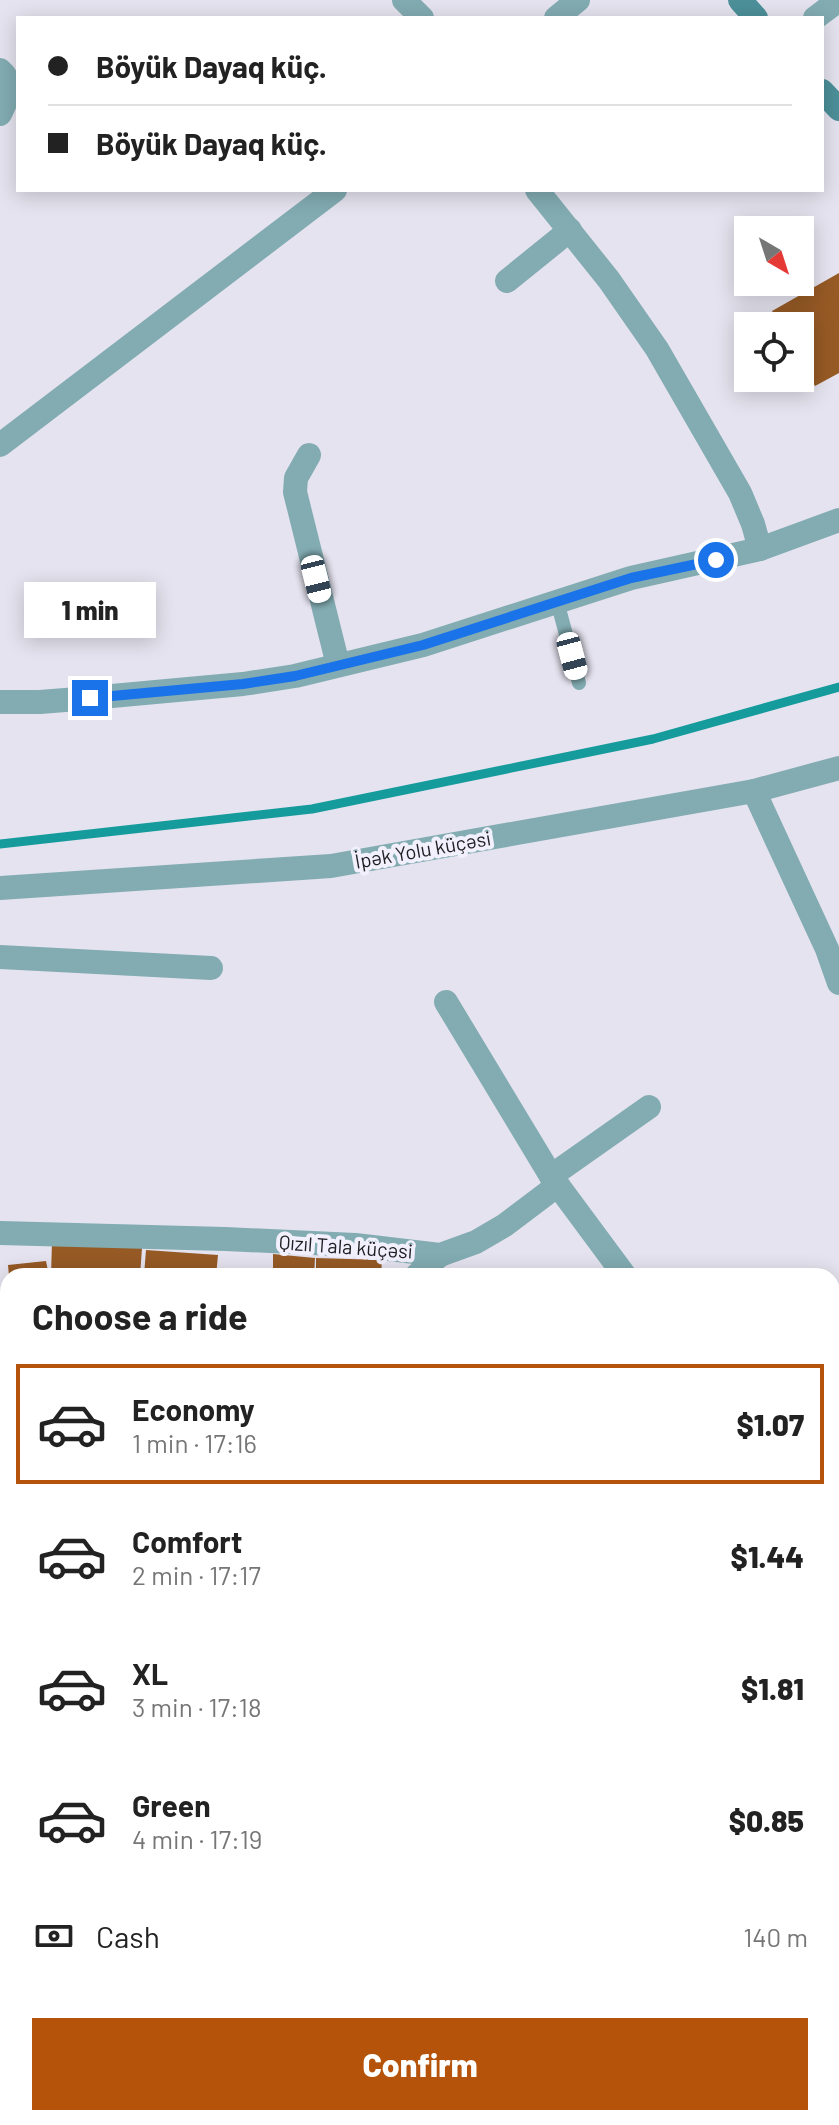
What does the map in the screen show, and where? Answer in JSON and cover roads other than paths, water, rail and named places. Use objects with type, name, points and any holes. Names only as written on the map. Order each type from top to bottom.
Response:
[{"type":"street","points":[[404,0],[420,16]]},
{"type":"street","points":[[558,16],[578,0]]},
{"type":"street","points":[[740,0],[754,16]]},
{"type":"street","points":[[818,16],[839,0]]},
{"type":"street","points":[[0,70],[7,77],[10,92],[0,114]]},
{"type":"street","points":[[824,93],[839,109]]},
{"type":"street","points":[[0,445],[332,192]]},
{"type":"street","points":[[539,192],[609,280],[657,349],[740,493],[760,549]]},
{"type":"street","points":[[507,281],[570,230]]},
{"type":"street","points":[[309,455],[296,478],[295,492],[338,665]]},
{"type":"street","points":[[0,702],[40,702],[243,684],[295,676],[423,645],[631,578],[760,549],[839,520]]},
{"type":"street","name":"İpək Yolu küçəsi","points":[[0,888],[331,866],[754,791],[839,768]]},
{"type":"street","points":[[754,791],[833,945],[839,983]]},
{"type":"street","points":[[0,957],[211,968]]},
{"type":"street","points":[[446,1002],[555,1181],[619,1268]]},
{"type":"street","name":"Qızıl Tala küçəsi","points":[[0,1233],[340,1245],[440,1255],[476,1242],[505,1225],[649,1107]]},
{"type":"street","points":[[425,1268],[440,1255]]},
{"type":"lane","points":[[557,601],[579,683]]},
{"type":"waterway","points":[[0,844],[312,809],[653,739],[839,687]]}]
